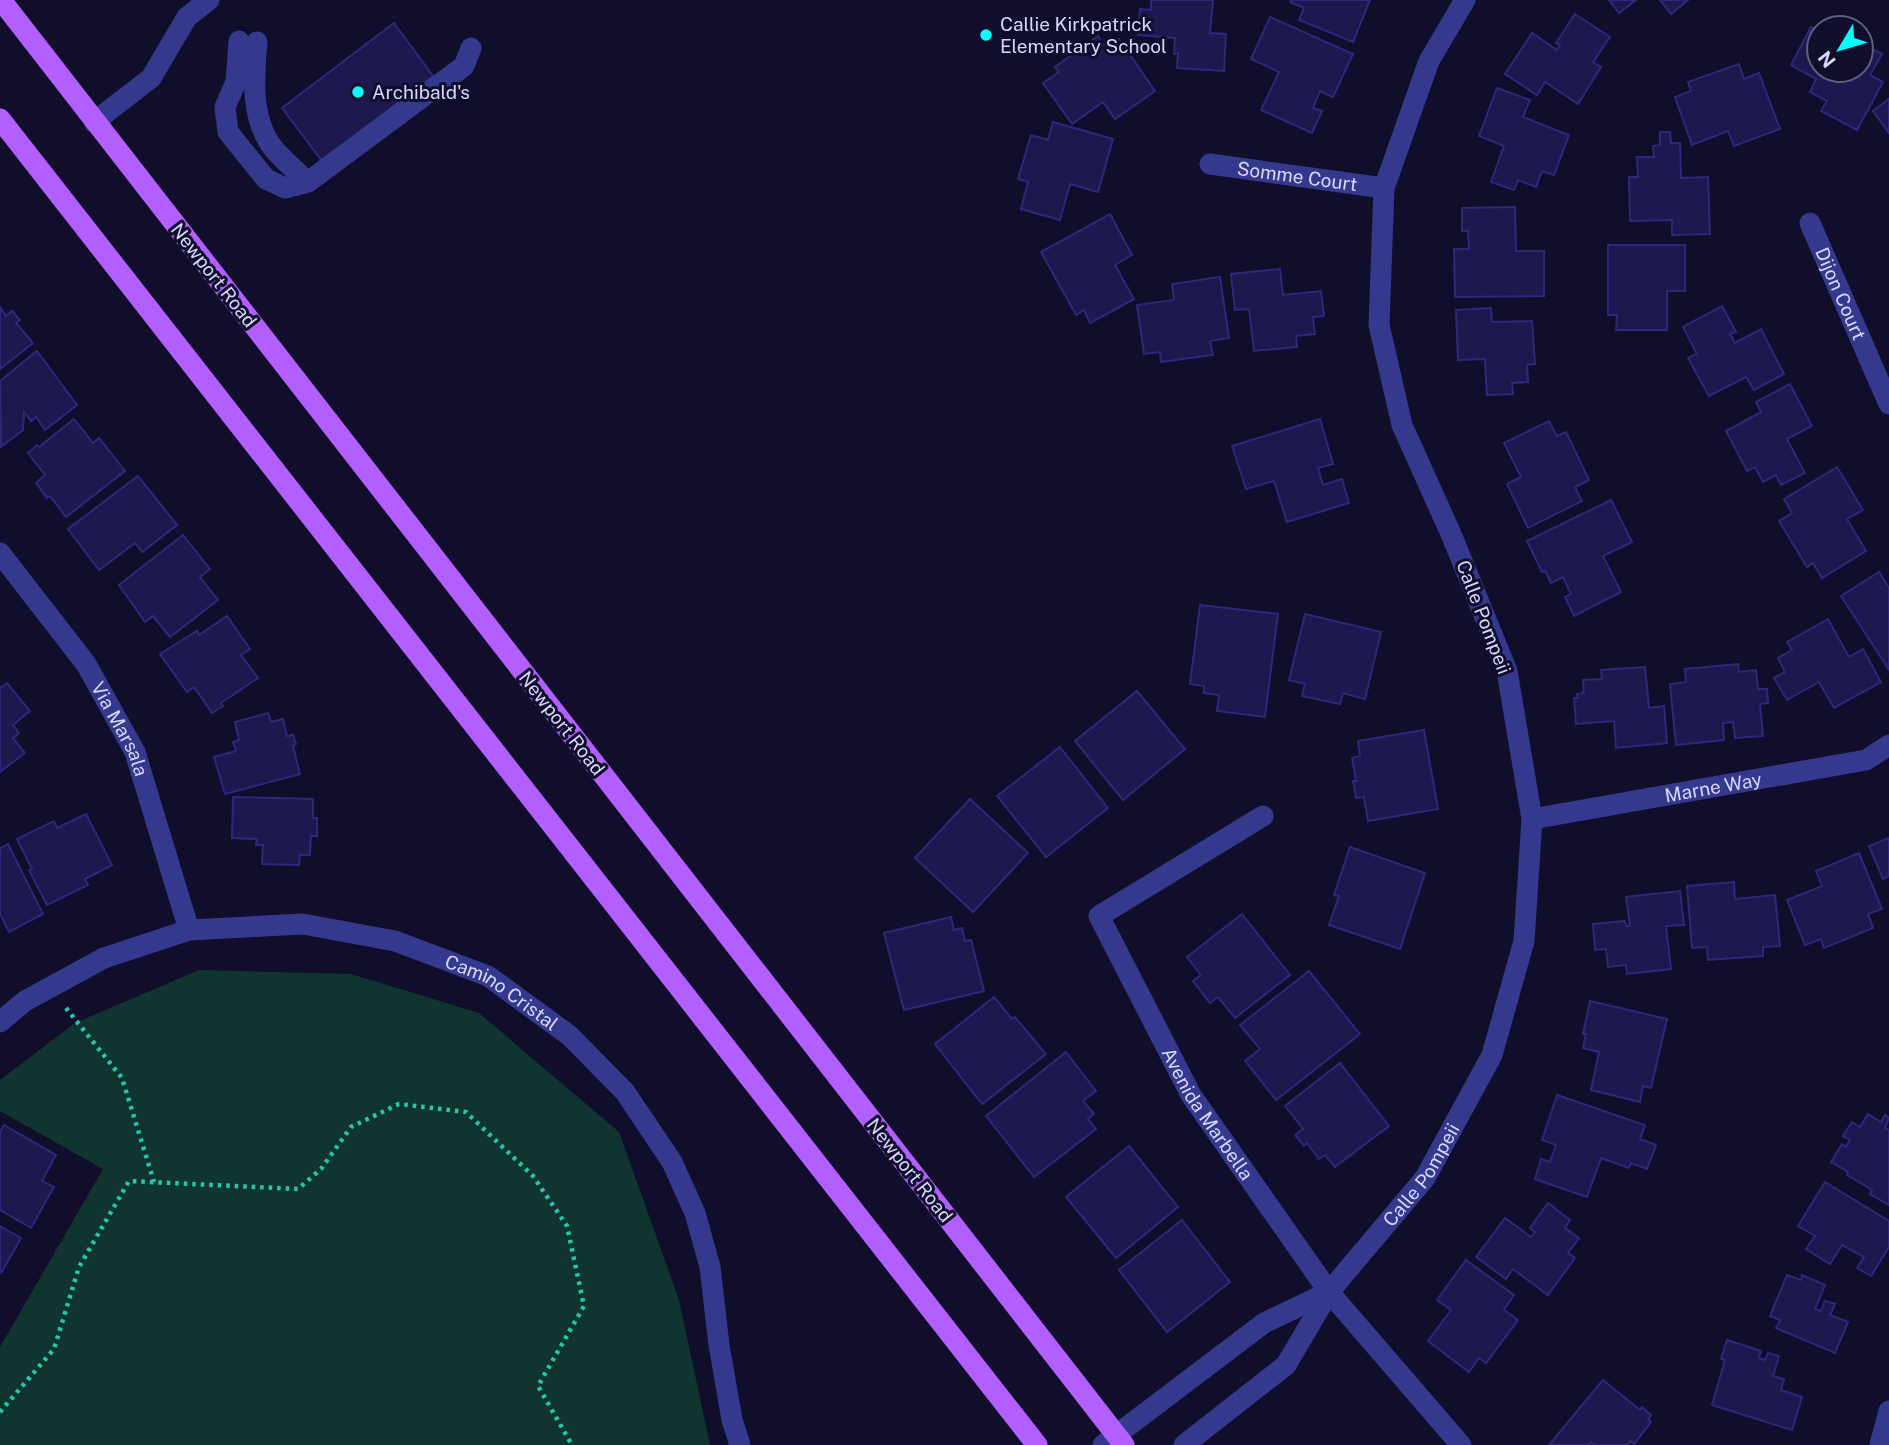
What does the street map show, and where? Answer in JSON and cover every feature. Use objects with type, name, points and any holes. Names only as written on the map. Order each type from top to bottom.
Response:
[{"type":"main road","name":"Newport Road","points":[[1,0],[1114,1442]]},
{"type":"main road","points":[[0,119],[1037,1445]]},
{"type":"street","points":[[94,122],[151,78],[187,17],[209,0]]},
{"type":"street","name":"Calle Pompeii","points":[[1184,1445],[1286,1365],[1329,1292],[1425,1178],[1492,1055],[1524,941],[1532,819],[1507,671],[1451,534],[1402,425],[1379,325],[1384,188],[1429,61],[1465,0]]},
{"type":"street","points":[[308,182],[273,148],[265,136],[253,85],[248,41],[236,82],[225,107],[228,132],[266,179],[285,188],[308,182],[464,66],[471,48]]},
{"type":"street","name":"Somme Court","points":[[1210,164],[1384,188]]},
{"type":"street","name":"Dijon Court","points":[[1810,223],[1889,404]]},
{"type":"street","name":"Via Marsala","points":[[0,553],[86,664],[135,752],[189,930]]},
{"type":"street","name":"Marne Way","points":[[1532,819],[1867,760],[1889,745]]},
{"type":"street","name":"Avenida Marbella","points":[[1263,816],[1099,916],[1191,1095],[1329,1292],[1461,1445]]},
{"type":"street","name":"Camino Cristal","points":[[0,1022],[25,1001],[104,958],[189,930],[303,924],[395,941],[488,976],[570,1036],[625,1092],[671,1162],[695,1213],[710,1267],[725,1382],[740,1445]]},
{"type":"street","name":"Calle Pompeii","points":[[1114,1442],[1264,1323],[1329,1292]]},
{"type":"street","points":[[1880,1445],[1889,1410]]},
{"type":"path","points":[[50,988],[122,1078],[155,1182]]},
{"type":"path","points":[[0,1412],[54,1349],[79,1267],[129,1181],[298,1189],[321,1169],[351,1127],[398,1104],[466,1112],[533,1176],[567,1226],[584,1306],[538,1385],[572,1445]]},
{"type":"green space","points":[[199,970],[351,974],[479,1013],[619,1132],[679,1300],[710,1445],[0,1445],[0,1347],[103,1169],[0,1111],[0,1080],[75,1023]]},
{"type":"building","points":[[1151,0],[1213,0],[1210,33],[1226,34],[1224,71],[1177,68],[1175,38],[1138,35],[1140,9],[1151,10]]},
{"type":"building","points":[[1370,0],[1353,42],[1299,20],[1304,8],[1290,2]]},
{"type":"building","points":[[1609,0],[1636,0],[1619,13]]},
{"type":"building","points":[[1660,0],[1688,0],[1671,14]]},
{"type":"building","points":[[1575,14],[1610,37],[1593,62],[1601,67],[1578,104],[1545,82],[1537,95],[1505,74],[1532,33],[1557,50],[1560,45],[1556,43]]},
{"type":"building","points":[[1270,17],[1353,54],[1333,97],[1320,91],[1313,108],[1322,111],[1312,133],[1261,110],[1279,72],[1251,59]]},
{"type":"building","name":"Archibald's","points":[[394,23],[433,76],[322,161],[282,108]]},
{"type":"building","points":[[1098,36],[1106,48],[1119,39],[1155,91],[1115,119],[1103,102],[1072,124],[1043,83],[1059,72],[1055,67]]},
{"type":"building","points":[[1805,38],[1805,73],[1791,65]]},
{"type":"building","points":[[1875,50],[1882,54],[1875,66]]},
{"type":"building","points":[[1739,64],[1744,79],[1759,73],[1780,129],[1734,146],[1728,131],[1692,145],[1675,97],[1691,91],[1688,82]]},
{"type":"building","points":[[1875,78],[1883,82],[1857,130],[1821,111],[1827,101],[1810,92],[1814,84],[1875,84]]},
{"type":"building","points":[[1497,88],[1530,100],[1523,117],[1569,135],[1554,175],[1542,171],[1536,187],[1518,180],[1514,190],[1491,182],[1504,146],[1479,136]]},
{"type":"building","points":[[1889,99],[1889,133],[1873,111]]},
{"type":"building","points":[[1053,122],[1113,139],[1098,192],[1070,184],[1060,220],[1021,209],[1028,182],[1018,179],[1031,135],[1048,140]]},
{"type":"building","points":[[1660,132],[1670,132],[1671,143],[1680,143],[1681,178],[1708,177],[1710,234],[1672,235],[1672,220],[1630,221],[1629,177],[1638,177],[1637,157],[1654,157],[1653,146],[1660,145]]},
{"type":"building","points":[[1515,207],[1516,251],[1544,251],[1544,296],[1455,297],[1454,249],[1469,249],[1468,231],[1462,231],[1462,208]]},
{"type":"building","points":[[1110,214],[1132,255],[1115,265],[1134,299],[1090,323],[1084,310],[1076,315],[1041,252]]},
{"type":"building","points":[[1608,245],[1685,245],[1685,291],[1667,291],[1667,330],[1616,330],[1617,315],[1608,315]]},
{"type":"building","points":[[1280,269],[1283,295],[1321,291],[1324,316],[1313,317],[1315,334],[1296,336],[1297,347],[1254,351],[1249,309],[1235,310],[1231,274]]},
{"type":"building","points":[[1220,277],[1229,338],[1210,341],[1213,355],[1161,362],[1160,352],[1144,354],[1137,305],[1174,300],[1172,284]]},
{"type":"building","points":[[1722,306],[1736,332],[1730,334],[1735,343],[1761,329],[1784,374],[1754,390],[1746,377],[1709,396],[1688,358],[1697,354],[1683,327]]},
{"type":"building","points":[[0,307],[6,316],[12,311],[20,320],[16,323],[33,343],[0,369]]},
{"type":"building","points":[[1491,308],[1492,322],[1532,321],[1535,364],[1527,365],[1528,382],[1512,383],[1513,394],[1487,395],[1485,359],[1458,360],[1456,310]]},
{"type":"building","points":[[37,351],[77,405],[45,430],[36,417],[31,421],[24,412],[23,430],[1,447],[0,381]]},
{"type":"building","points":[[1790,384],[1812,426],[1787,439],[1805,473],[1781,485],[1776,475],[1763,482],[1755,467],[1747,471],[1726,431],[1761,412],[1756,402]]},
{"type":"building","points":[[74,419],[93,443],[99,438],[125,471],[66,517],[36,483],[45,475],[28,453]]},
{"type":"building","points":[[1320,419],[1333,464],[1318,468],[1323,485],[1342,479],[1349,503],[1287,522],[1274,481],[1246,489],[1232,446]]},
{"type":"building","points":[[1549,421],[1557,436],[1566,432],[1589,480],[1575,487],[1582,501],[1528,528],[1507,484],[1521,477],[1504,443]]},
{"type":"building","points":[[1837,467],[1863,510],[1847,519],[1866,551],[1822,578],[1813,563],[1807,567],[1779,521],[1792,513],[1784,499]]},
{"type":"building","points":[[138,476],[177,525],[142,552],[135,543],[99,570],[68,529]]},
{"type":"building","points":[[1611,500],[1632,542],[1603,556],[1621,592],[1574,616],[1565,597],[1571,594],[1563,577],[1551,583],[1545,571],[1542,572],[1527,541]]},
{"type":"building","points":[[183,535],[210,569],[200,577],[218,600],[170,637],[153,616],[145,622],[119,585]]},
{"type":"building","points":[[1879,572],[1889,588],[1889,670],[1841,596]]},
{"type":"building","points":[[1200,605],[1278,614],[1265,717],[1217,711],[1219,695],[1204,693],[1204,686],[1190,684]]},
{"type":"building","points":[[1305,614],[1381,632],[1365,699],[1343,693],[1340,704],[1302,696],[1305,684],[1289,680]]},
{"type":"building","points":[[227,616],[250,649],[241,655],[258,678],[221,703],[223,706],[212,713],[194,687],[187,692],[160,654],[197,631],[199,635]]},
{"type":"building","points":[[1828,619],[1849,657],[1863,649],[1881,682],[1834,708],[1819,682],[1787,700],[1774,678],[1785,672],[1778,658],[1792,650],[1787,642]]},
{"type":"building","points":[[1738,664],[1739,672],[1756,670],[1758,689],[1767,689],[1768,703],[1760,704],[1763,736],[1735,738],[1733,722],[1723,723],[1724,740],[1676,745],[1670,684],[1686,682],[1685,669]]},
{"type":"building","points":[[1645,667],[1649,708],[1664,706],[1667,743],[1616,748],[1614,721],[1576,724],[1574,698],[1578,698],[1577,694],[1584,693],[1583,680],[1602,679],[1601,670]]},
{"type":"building","points":[[7,683],[30,711],[13,725],[19,733],[13,738],[25,753],[0,772],[0,688]]},
{"type":"building","points":[[1137,691],[1185,749],[1123,800],[1075,741]]},
{"type":"building","points":[[268,713],[271,722],[283,719],[287,736],[293,735],[300,774],[225,794],[214,757],[236,751],[233,742],[239,740],[235,722]]},
{"type":"building","points":[[1424,730],[1438,809],[1368,821],[1364,797],[1356,798],[1353,781],[1356,781],[1352,758],[1360,756],[1358,741]]},
{"type":"building","points":[[1060,747],[1108,808],[1046,857],[997,796]]},
{"type":"building","points":[[233,797],[313,799],[317,836],[311,836],[310,855],[300,855],[299,865],[262,864],[263,845],[256,845],[257,839],[232,838]]},
{"type":"building","points":[[970,799],[1028,853],[973,912],[915,858]]},
{"type":"building","points":[[86,814],[112,865],[85,879],[88,885],[47,905],[17,839],[54,821],[57,828]]},
{"type":"building","points":[[1889,838],[1889,876],[1883,879],[1869,846]]},
{"type":"building","points":[[8,844],[43,914],[9,932],[0,914],[0,848]]},
{"type":"building","points":[[1350,847],[1425,873],[1400,949],[1329,925],[1339,896],[1334,895]]},
{"type":"building","points":[[1859,853],[1882,909],[1868,914],[1873,928],[1824,948],[1821,939],[1805,945],[1787,900],[1822,886],[1816,871]]},
{"type":"building","points":[[1734,882],[1735,899],[1775,895],[1780,946],[1763,947],[1763,956],[1708,960],[1707,947],[1692,948],[1687,886]]},
{"type":"building","points":[[1680,891],[1684,925],[1666,926],[1671,969],[1627,974],[1626,965],[1608,967],[1606,949],[1595,950],[1593,924],[1625,921],[1626,926],[1630,926],[1626,897]]},
{"type":"building","points":[[1242,914],[1290,975],[1235,1018],[1218,997],[1210,1003],[1193,981],[1201,975],[1187,957]]},
{"type":"building","points":[[951,917],[954,930],[962,928],[965,941],[971,940],[984,991],[904,1010],[884,933]]},
{"type":"building","points":[[1309,971],[1360,1034],[1276,1100],[1245,1061],[1260,1049],[1240,1025]]},
{"type":"building","points":[[994,997],[1046,1054],[982,1104],[935,1044]]},
{"type":"building","points":[[1590,1001],[1667,1019],[1651,1088],[1643,1086],[1640,1102],[1591,1090],[1599,1052],[1583,1048]]},
{"type":"building","points":[[1066,1052],[1096,1091],[1083,1101],[1094,1114],[1088,1119],[1096,1129],[1034,1177],[986,1116]]},
{"type":"building","points":[[1340,1063],[1389,1126],[1335,1167],[1325,1155],[1319,1159],[1307,1143],[1304,1146],[1295,1135],[1303,1129],[1285,1106]]},
{"type":"building","points":[[1557,1095],[1645,1125],[1640,1139],[1656,1145],[1647,1169],[1631,1163],[1629,1168],[1601,1158],[1587,1197],[1535,1179],[1541,1159],[1550,1162],[1556,1145],[1542,1140]]},
{"type":"building","points":[[1868,1114],[1881,1122],[1885,1115],[1889,1118],[1885,1128],[1889,1130],[1889,1205],[1870,1194],[1872,1190],[1831,1162],[1842,1144],[1846,1147],[1850,1140],[1843,1136],[1852,1122],[1860,1127]]},
{"type":"building","points":[[4,1125],[56,1155],[42,1181],[54,1187],[31,1228],[0,1210],[0,1132]]},
{"type":"building","points":[[1129,1146],[1178,1207],[1116,1258],[1066,1197]]},
{"type":"building","points":[[1825,1182],[1889,1221],[1889,1247],[1871,1276],[1857,1268],[1864,1257],[1842,1245],[1830,1264],[1806,1249],[1815,1236],[1798,1226]]},
{"type":"building","points":[[1548,1203],[1570,1220],[1565,1228],[1579,1238],[1568,1253],[1575,1258],[1548,1295],[1513,1269],[1506,1279],[1476,1257],[1505,1218],[1531,1237],[1535,1232],[1530,1228]]},
{"type":"building","points":[[1182,1220],[1230,1282],[1167,1332],[1119,1270]]},
{"type":"building","points":[[0,1226],[21,1238],[1,1273],[0,1272]]},
{"type":"building","points":[[1466,1260],[1514,1295],[1504,1310],[1518,1320],[1486,1363],[1479,1358],[1469,1372],[1428,1341],[1451,1310],[1437,1300]]},
{"type":"building","points":[[1787,1275],[1801,1280],[1802,1275],[1825,1285],[1815,1309],[1821,1311],[1825,1301],[1835,1304],[1830,1315],[1848,1322],[1835,1353],[1776,1328],[1780,1320],[1770,1316]]},
{"type":"building","points":[[1727,1340],[1761,1351],[1759,1358],[1765,1360],[1768,1353],[1779,1356],[1773,1376],[1784,1379],[1781,1390],[1802,1397],[1792,1430],[1712,1405],[1725,1360],[1721,1359]]},
{"type":"building","points":[[1603,1380],[1640,1410],[1642,1407],[1651,1415],[1648,1419],[1651,1422],[1634,1444],[1631,1441],[1627,1445],[1594,1445],[1591,1442],[1589,1445],[1549,1445]]},
{"type":"place","name":"Callie Kirkpatrick Elementary School","points":[[986,35]]},
{"type":"place","name":"Archibald's","points":[[358,92]]}]
